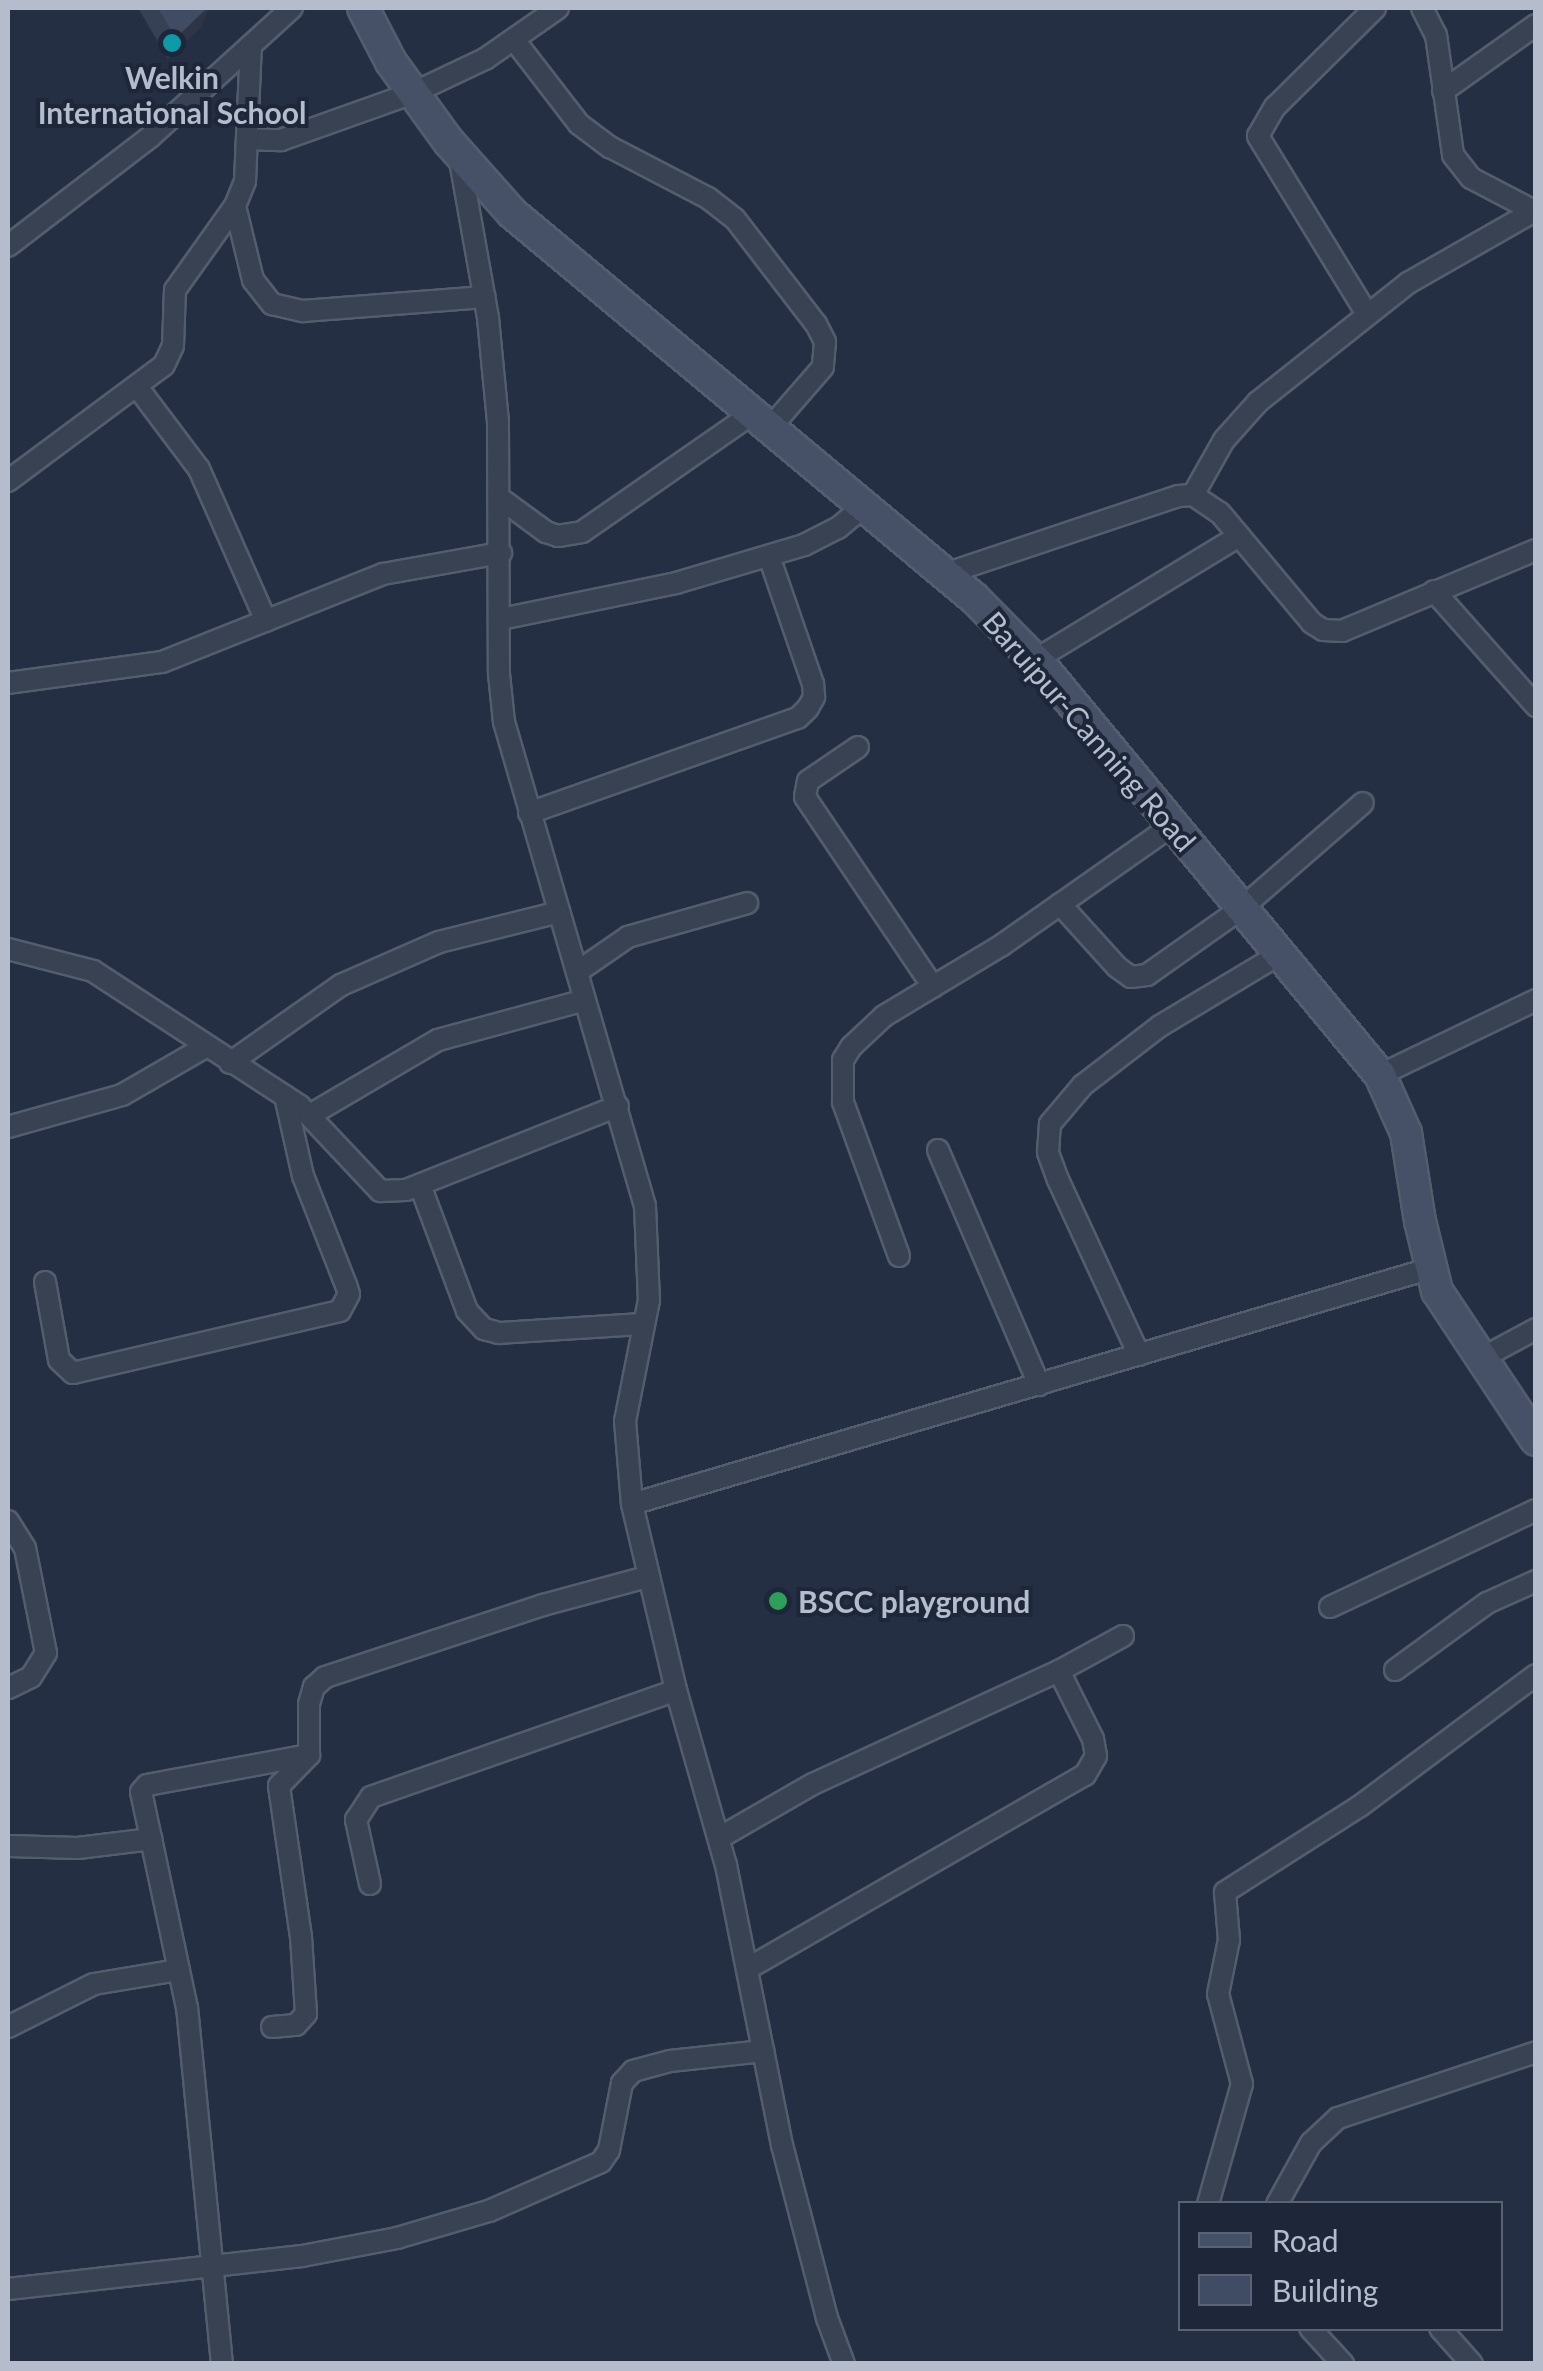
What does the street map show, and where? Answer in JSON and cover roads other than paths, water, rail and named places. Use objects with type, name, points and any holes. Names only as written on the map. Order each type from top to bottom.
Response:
[{"type":"main road","name":"Baruipur-Canning Road","points":[[363,8],[391,62],[458,152],[512,213],[945,574],[1036,660],[1380,1076],[1406,1133],[1437,1291],[1536,1440]]},
{"type":"street","points":[[8,246],[150,137],[292,8]]},
{"type":"street","points":[[248,139],[291,137],[413,92],[515,41],[558,8]]},
{"type":"street","points":[[1367,314],[1258,136],[1274,106],[1375,8]]},
{"type":"street","points":[[1422,8],[1436,34],[1450,142],[1460,167],[1535,212]]},
{"type":"street","points":[[1443,91],[1536,25]]},
{"type":"street","points":[[501,498],[546,532],[558,536],[582,532],[761,421],[822,368],[825,342],[816,324],[735,219],[708,198],[610,146],[579,124],[515,41]]},
{"type":"street","points":[[8,482],[138,388],[170,354],[172,302],[179,280],[235,206],[245,182],[251,45]]},
{"type":"street","points":[[458,152],[484,297],[498,421],[504,722],[645,1206],[649,1300],[625,1421],[632,1504],[676,1690],[719,1838],[782,2144],[827,2318],[844,2364]]},
{"type":"street","points":[[235,206],[253,280],[272,304],[303,311],[484,297]]},
{"type":"street","points":[[1193,495],[1224,440],[1244,416],[1367,314],[1430,267],[1535,212]]},
{"type":"street","points":[[138,388],[199,469],[266,621]]},
{"type":"street","points":[[945,574],[1178,496],[1193,495],[1220,513],[1299,610],[1323,630],[1342,630],[1536,550]]},
{"type":"street","points":[[501,619],[676,583],[769,556],[820,539],[864,506]]},
{"type":"street","points":[[1036,660],[1239,536]]},
{"type":"street","points":[[8,684],[146,666],[396,570],[501,553]]},
{"type":"street","points":[[529,813],[798,718],[808,708],[814,697],[813,684],[769,556]]},
{"type":"street","points":[[1434,590],[1536,706]]},
{"type":"street","points":[[858,748],[808,780],[805,797],[932,987]]},
{"type":"street","points":[[1060,904],[1131,977],[1147,975],[1242,908],[1363,803]]},
{"type":"street","points":[[899,1256],[844,1102],[844,1060],[884,1016],[1060,904],[1173,825]]},
{"type":"street","points":[[577,972],[628,937],[747,903]]},
{"type":"street","points":[[230,1064],[340,985],[439,942],[558,912]]},
{"type":"street","points":[[8,949],[93,971],[284,1096],[310,1116],[374,1187],[396,1193],[618,1106]]},
{"type":"street","points":[[1140,1355],[1058,1180],[1048,1152],[1050,1124],[1083,1085],[1145,1038],[1280,954]]},
{"type":"street","points":[[310,1116],[438,1040],[585,1000]]},
{"type":"street","points":[[1380,1076],[1536,1000]]},
{"type":"street","points":[[8,1126],[122,1095],[205,1047]]},
{"type":"street","points":[[45,1282],[59,1360],[73,1373],[340,1310],[349,1294],[303,1176],[284,1096]]},
{"type":"street","points":[[938,1150],[1039,1385]]},
{"type":"street","points":[[420,1185],[467,1311],[484,1329],[499,1332],[644,1324]]},
{"type":"street","points":[[632,1504],[1432,1268]]},
{"type":"street","points":[[1480,1358],[1536,1328]]},
{"type":"street","points":[[1330,1606],[1536,1510]]},
{"type":"street","points":[[8,1521],[25,1548],[46,1653],[31,1677],[8,1688]]},
{"type":"street","points":[[272,2027],[296,2025],[306,2014],[300,1937],[278,1786],[309,1755],[309,1704],[314,1688],[325,1677],[543,1605],[647,1577]]},
{"type":"street","points":[[1395,1670],[1487,1604],[1536,1581]]},
{"type":"street","points":[[719,1838],[813,1784],[1058,1672],[1122,1636]]},
{"type":"street","points":[[747,1968],[1085,1775],[1096,1756],[1093,1738],[1058,1672]]},
{"type":"street","points":[[1209,2201],[1242,2084],[1218,1994],[1229,1940],[1224,1892],[1375,1795],[1536,1675]]},
{"type":"street","points":[[370,1884],[356,1820],[371,1797],[676,1690]]},
{"type":"street","points":[[222,2364],[188,2008],[141,1794],[144,1786],[309,1755]]},
{"type":"street","points":[[8,1846],[78,1848],[151,1838]]},
{"type":"street","points":[[8,2027],[94,1984],[180,1970]]},
{"type":"street","points":[[8,2289],[302,2256],[397,2238],[489,2211],[601,2162],[610,2150],[622,2082],[633,2071],[670,2061],[763,2050]]},
{"type":"street","points":[[1279,2201],[1311,2143],[1338,2118],[1536,2052]]},
{"type":"street","points":[[1313,2331],[1343,2364]]},
{"type":"street","points":[[1443,2331],[1472,2364]]},
{"type":"place","name":"Welkin International School","points":[[172,43]]},
{"type":"place","name":"BSCC playground","points":[[778,1601]]}]
